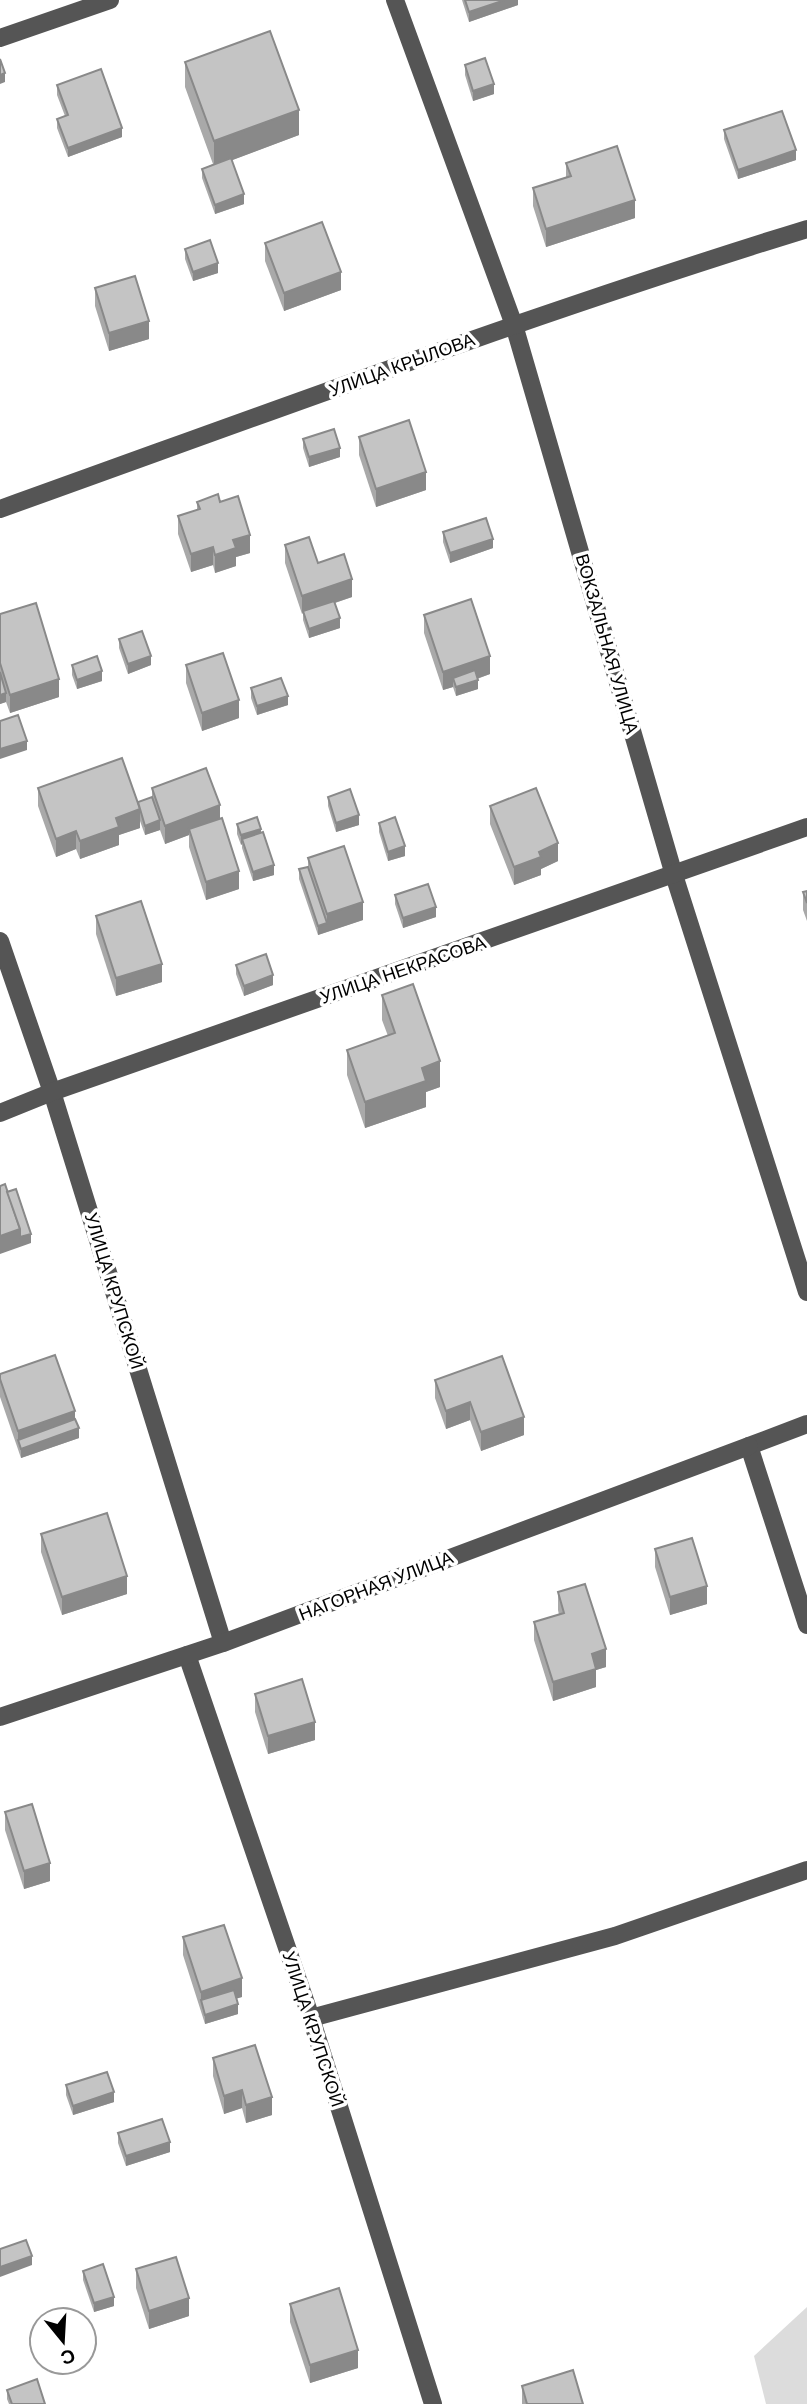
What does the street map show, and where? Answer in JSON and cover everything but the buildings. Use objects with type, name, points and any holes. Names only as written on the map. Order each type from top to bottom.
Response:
[{"type":"street","points":[[0,38],[110,0]]},
{"type":"street","name":"ВОКЗАЛЬНАЯ УЛИЦА","points":[[395,0],[513,325],[674,875],[807,1292]]},
{"type":"street","name":"УЛИЦА КРЫЛОВА","points":[[0,509],[513,325],[807,229]]},
{"type":"street","name":"УЛИЦА НЕКРАСОВА","points":[[0,1113],[52,1092],[807,827]]},
{"type":"street","name":"УЛИЦА КРУПСКОЙ","points":[[0,941],[52,1092],[223,1643]]},
{"type":"street","points":[[807,1424],[749,1446],[807,1625]]},
{"type":"street","name":"НАГОРНАЯ УЛИЦА","points":[[0,1717],[223,1643],[749,1446]]},
{"type":"street","name":"УЛИЦА КРУПСКОЙ","points":[[187,1655],[311,2018],[433,2404]]},
{"type":"street","points":[[311,2018],[615,1936],[807,1870]]},
{"type":"shaded area","points":[[807,2307],[807,2404],[766,2404],[754,2356]]}]
